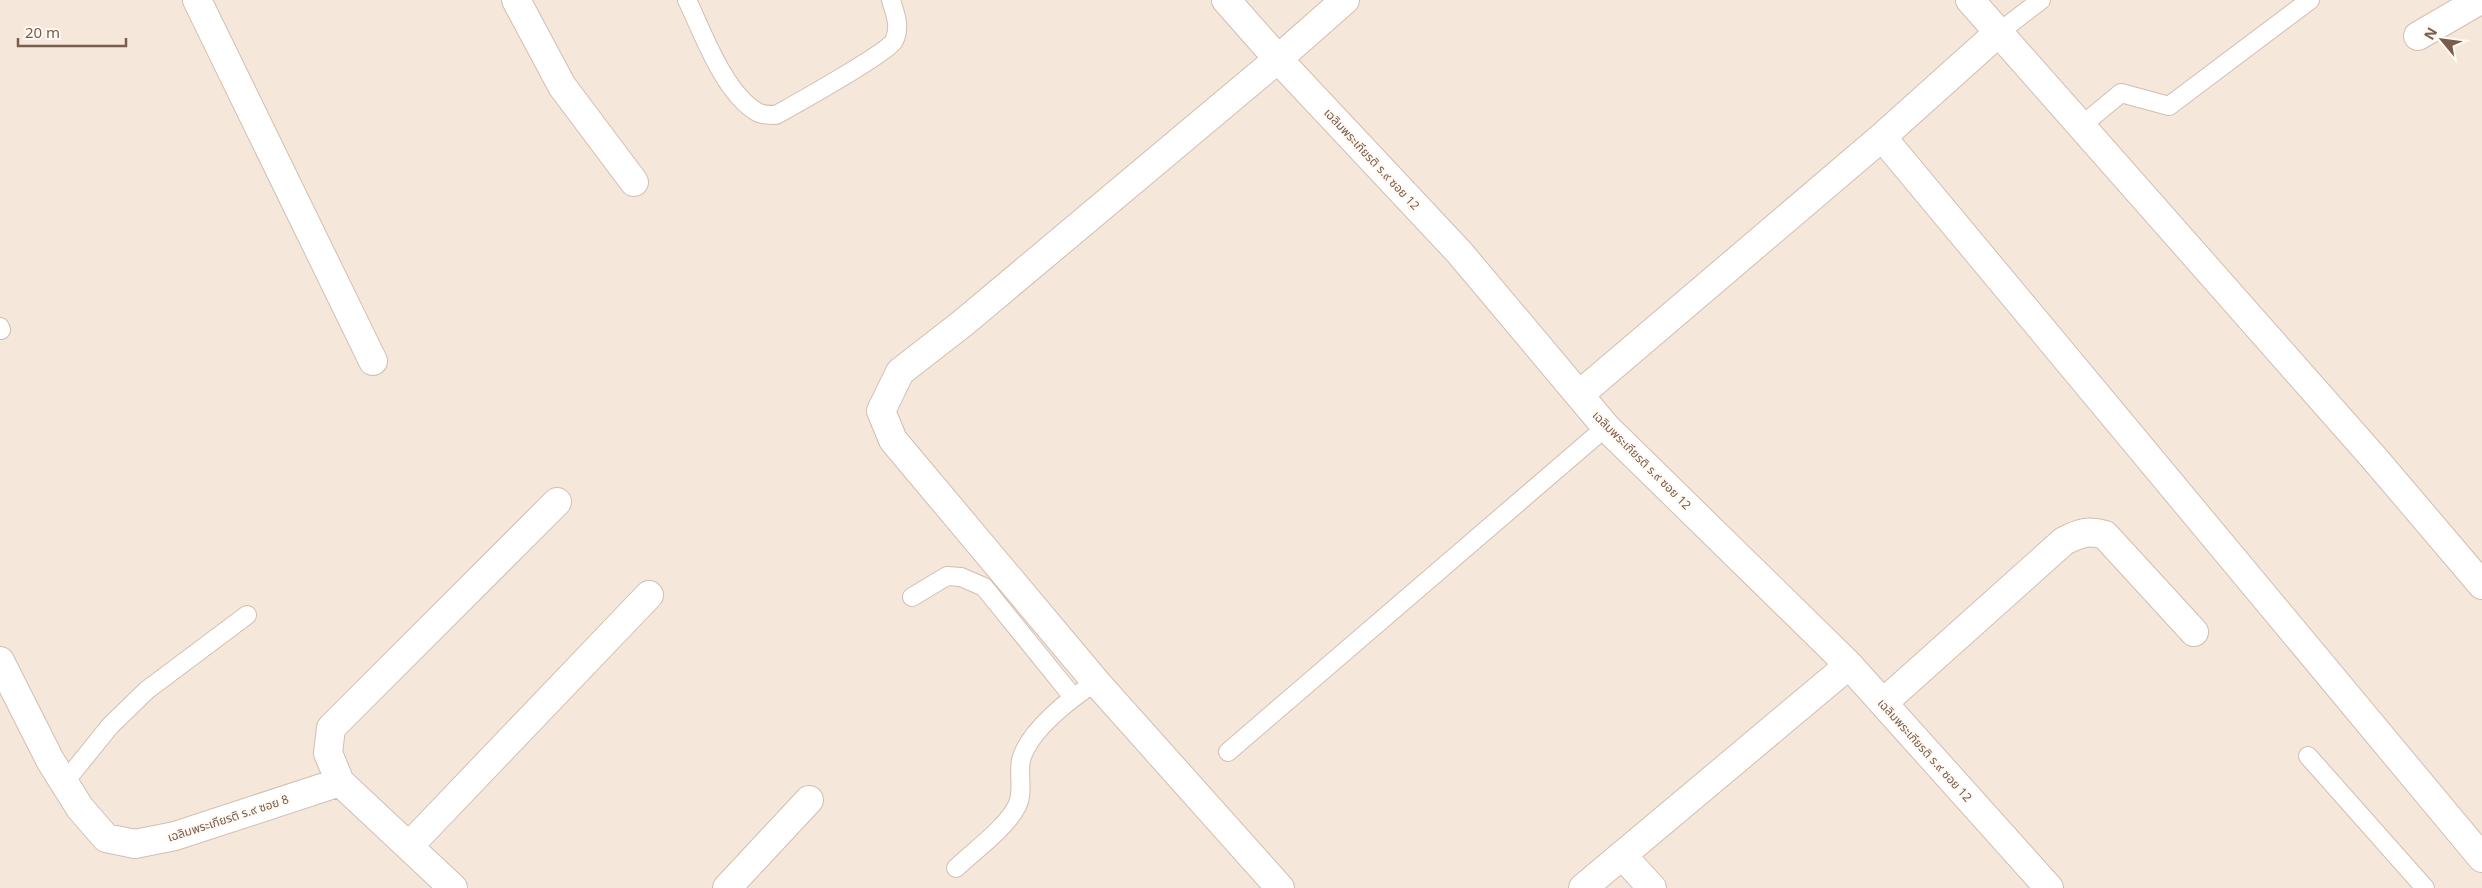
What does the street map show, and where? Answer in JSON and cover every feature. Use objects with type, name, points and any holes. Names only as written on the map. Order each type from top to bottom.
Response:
[{"type":"street","points":[[197,0],[373,361]]},
{"type":"street","points":[[516,0],[562,86],[634,182]]},
{"type":"street","name":"เฉลิมพระเกียรติ ร.๙ ซอย 12","points":[[1226,0],[1278,59],[1460,252],[1606,427],[1850,665],[2049,888]]},
{"type":"street","points":[[1280,888],[1096,682],[893,440],[881,411],[900,372],[963,323],[1278,59],[1344,0]]},
{"type":"street","points":[[1970,0],[2374,458],[2482,585]]},
{"type":"street","points":[[2418,36],[2480,0]]},
{"type":"street","points":[[1579,395],[1882,137],[1998,33]]},
{"type":"street","points":[[1882,137],[2482,858]]},
{"type":"street","points":[[453,888],[340,782],[328,753],[331,728],[557,502]]},
{"type":"street","points":[[1883,703],[2064,541],[2083,531],[2105,535],[2194,632]]},
{"type":"street","points":[[409,846],[649,595]]},
{"type":"street","name":"เฉลิมพระเกียรติ ร.๙ ซอย 8","points":[[0,661],[64,783],[80,808],[106,838],[135,844],[175,836],[340,782]]},
{"type":"street","points":[[1583,888],[1850,665]]},
{"type":"street","points":[[727,888],[809,800]]},
{"type":"street","points":[[1622,855],[1652,888]]},
{"type":"lane","points":[[687,0],[718,64],[737,95],[758,113],[776,116],[874,57],[893,42],[898,23],[891,0]]},
{"type":"lane","points":[[1998,33],[2041,0]]},
{"type":"lane","points":[[2081,126],[2121,93],[2169,106],[2310,0]]},
{"type":"lane","points":[[1228,752],[1606,427]]},
{"type":"lane","points":[[912,597],[947,576],[961,577],[984,587],[1073,697]]},
{"type":"lane","points":[[64,783],[110,726],[147,690],[247,615]]},
{"type":"lane","points":[[956,868],[1010,818],[1018,804],[1021,761],[1029,741],[1073,697],[1096,682]]},
{"type":"lane","points":[[2308,756],[2425,888]]},
{"type":"shaded area","points":[[0,0],[2482,0],[2482,888],[0,888]]}]
